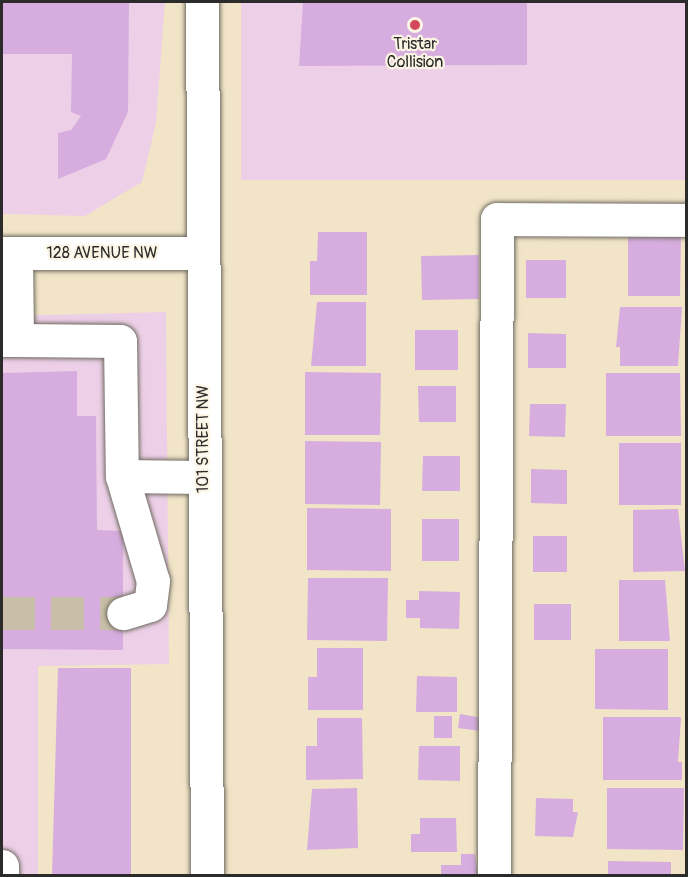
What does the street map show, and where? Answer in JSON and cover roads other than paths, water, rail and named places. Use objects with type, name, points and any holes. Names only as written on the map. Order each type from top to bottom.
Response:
[{"type":"street","name":"101 STREET NW","points":[[202,2],[202,477],[207,876]]},
{"type":"street","points":[[494,876],[497,219],[687,220]]},
{"type":"street","name":"128 AVENUE NW","points":[[9,253],[203,253]]},
{"type":"street","points":[[9,253],[9,340],[120,341],[122,476],[153,581],[150,605],[123,613]]},
{"type":"street","points":[[122,476],[202,477]]},
{"type":"street","points":[[2,866],[2,876]]},
{"type":"tunnel","points":[[2,613],[123,613]]},
{"type":"place","name":"Tristar Collision","points":[[415,25]]}]
